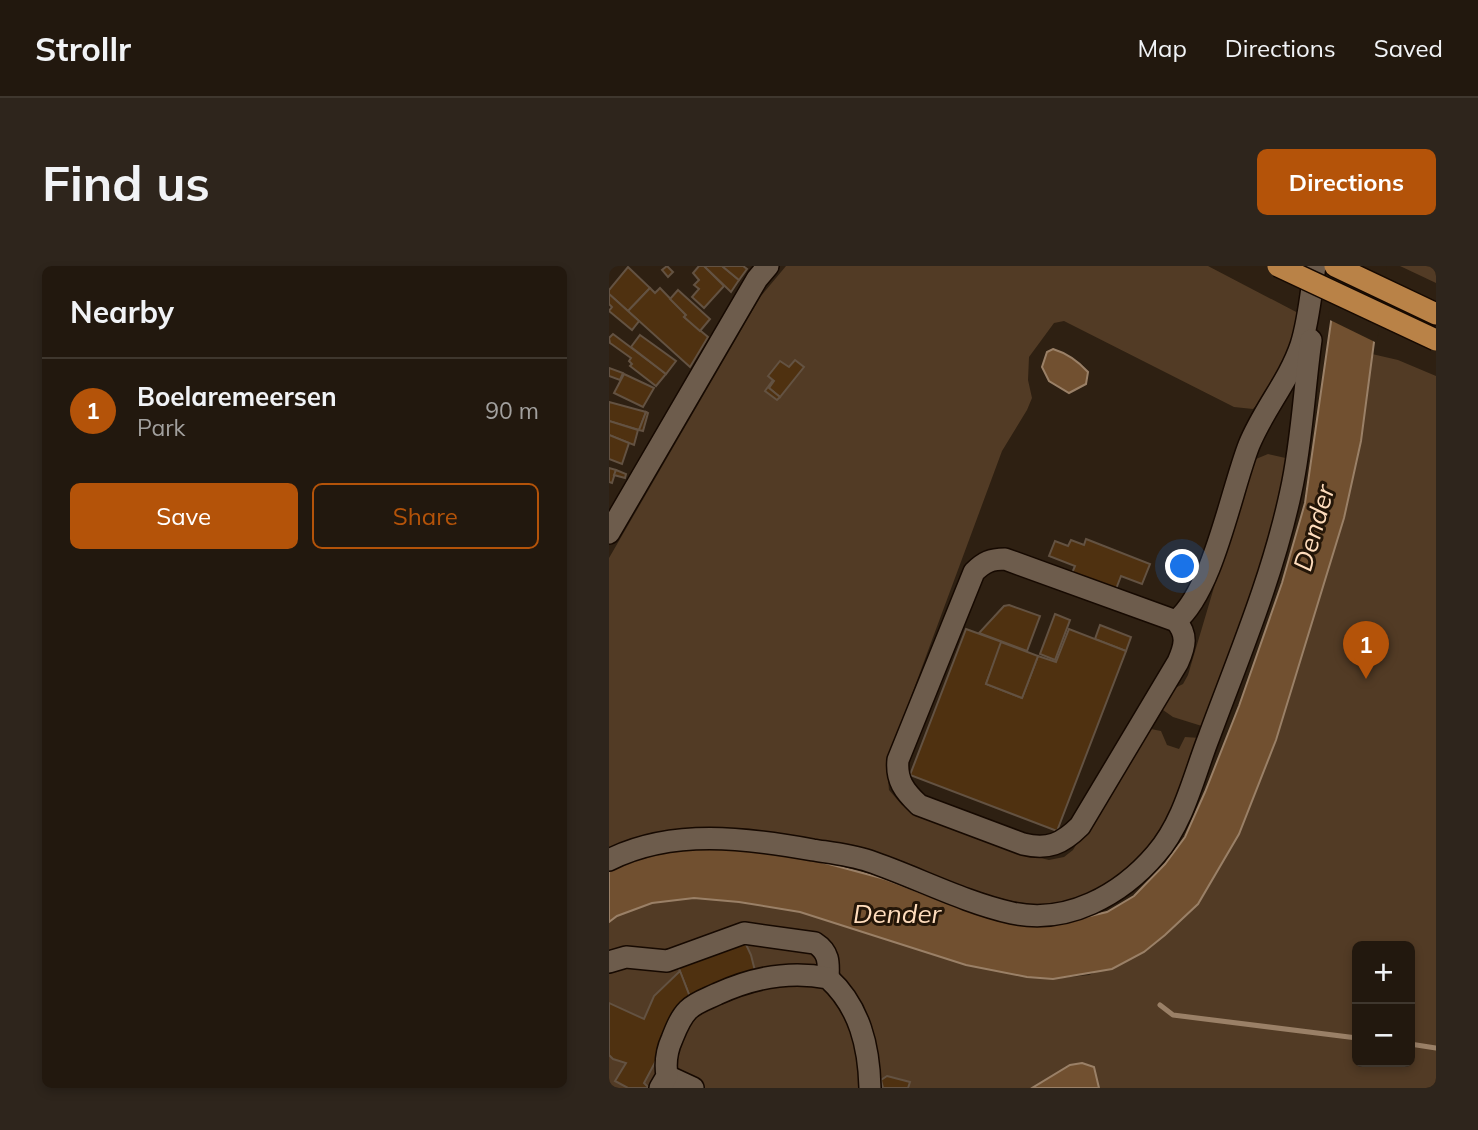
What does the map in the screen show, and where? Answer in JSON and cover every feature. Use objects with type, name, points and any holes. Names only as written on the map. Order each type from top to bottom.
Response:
[{"type":"main road","points":[[1278,266],[1436,340]]},
{"type":"main road","points":[[1335,266],[1436,314]]},
{"type":"street","points":[[609,533],[757,279],[768,266]]},
{"type":"street","points":[[1177,621],[1189,610],[1203,583],[1250,443],[1291,369],[1307,318],[1315,266]]},
{"type":"street","points":[[609,860],[622,853],[657,843],[694,838],[747,841],[865,860],[990,907],[1015,913],[1060,914],[1087,906],[1111,894],[1157,854],[1180,814],[1269,578],[1292,489],[1323,266]]},
{"type":"street","points":[[1005,559],[1177,621],[1183,629],[1185,639],[1178,662],[1080,826],[1062,841],[1051,847],[1023,844],[919,805],[906,792],[897,774],[898,760],[974,572],[982,563],[1005,559]]},
{"type":"street","points":[[609,962],[626,957],[667,961],[744,933],[815,943],[824,949],[829,961],[828,978]]},
{"type":"street","points":[[693,1088],[664,1082],[667,1056],[677,1025],[688,1010],[697,1003],[753,979],[784,976],[828,978],[847,999],[867,1046],[870,1088]]},
{"type":"shaded area","points":[[786,266],[1208,266],[1300,314],[1288,354],[1265,396],[1253,409],[1234,407],[1064,321],[1054,323],[1029,357],[1028,380],[1032,398],[1002,451],[912,694],[887,766],[889,790],[902,805],[1028,855],[1049,860],[1064,857],[1073,850],[1145,732],[1151,729],[1161,731],[1167,745],[1179,749],[1185,737],[1200,738],[1163,830],[1137,863],[1098,892],[1042,906],[982,896],[854,850],[609,852],[609,558],[761,296]]},
{"type":"shaded area","points":[[1400,266],[1436,266],[1436,283]]},
{"type":"shaded area","points":[[1372,354],[1398,360],[1436,376],[1436,1088],[609,1088],[609,922],[617,916],[651,903],[694,898],[800,912],[966,965],[1027,977],[1052,979],[1089,975],[1144,952],[1198,904],[1276,740],[1344,518],[1361,441]]},
{"type":"shaded area","points":[[1268,454],[1290,459],[1284,502],[1205,727],[1173,717],[1163,710],[1161,704],[1171,690],[1183,684],[1188,675],[1250,466],[1256,459]]},
{"type":"water","name":"Dender","points":[[1339,266],[1384,266],[1361,441],[1344,518],[1276,740],[1239,834],[1198,904],[1165,935],[1144,952],[1112,969],[1053,979],[1027,977],[966,965],[800,912],[739,902],[694,898],[652,903],[617,916],[609,922],[609,869],[643,856],[679,849],[723,847],[799,856],[885,879],[927,895],[1073,920],[1107,912],[1134,896],[1165,864],[1185,837],[1239,706],[1282,583],[1305,503]]},
{"type":"water","points":[[1053,349],[1072,358],[1088,372],[1086,384],[1069,393],[1049,381],[1042,367],[1047,352]]},
{"type":"water","points":[[1082,1063],[1094,1067],[1099,1088],[1032,1088],[1070,1065]]},
{"type":"pier","points":[[1335,266],[1387,266],[1377,343],[1328,319]]},
{"type":"building","points":[[667,266],[673,272],[668,277],[662,270]]},
{"type":"building","points":[[699,266],[704,266],[724,286],[704,308],[692,297],[699,289],[694,285],[699,280],[693,273]]},
{"type":"building","points":[[704,266],[722,266],[739,280],[731,292]]},
{"type":"building","points":[[722,266],[743,266],[747,269],[739,280]]},
{"type":"building","points":[[628,267],[650,288],[628,311],[609,294],[609,290]]},
{"type":"building","points":[[650,288],[655,293],[660,288],[686,315],[684,317],[708,337],[690,367],[628,311]]},
{"type":"building","points":[[678,290],[710,319],[700,331],[670,299]]},
{"type":"building","points":[[609,294],[639,321],[632,330],[609,311],[612,307],[609,304]]},
{"type":"building","points":[[613,334],[666,374],[656,386],[630,366],[631,358],[610,343],[609,338]]},
{"type":"building","points":[[640,335],[676,361],[666,374],[631,347]]},
{"type":"building","points":[[795,360],[804,367],[780,397],[769,388],[774,381],[768,376],[780,361],[789,367]]},
{"type":"building","points":[[609,368],[623,373],[620,380],[609,376]]},
{"type":"building","points":[[624,374],[654,388],[643,407],[614,393]]},
{"type":"building","points":[[773,380],[769,388],[780,397],[777,400],[765,391]]},
{"type":"building","points":[[609,402],[646,412],[639,430],[609,421]]},
{"type":"building","points":[[646,412],[648,413],[643,431],[639,430]]},
{"type":"building","points":[[609,421],[638,430],[634,445],[609,435]]},
{"type":"building","points":[[609,435],[629,443],[622,464],[609,459]]},
{"type":"building","points":[[609,468],[616,470],[612,483],[609,482]]},
{"type":"building","points":[[616,470],[626,474],[625,478],[614,475]]},
{"type":"building","points":[[1086,539],[1150,564],[1142,584],[1121,576],[1116,589],[1072,573],[1075,566],[1049,556],[1055,541],[1068,546],[1071,540],[1084,545]]},
{"type":"building","points":[[1009,605],[1040,616],[1027,651],[979,633],[1004,606]]},
{"type":"building","points":[[1055,614],[1070,620],[1055,660],[1040,654]]},
{"type":"building","points":[[1100,625],[1131,637],[1126,651],[1095,639]]},
{"type":"building","points":[[966,629],[1002,642],[986,684],[1022,698],[1038,656],[1056,662],[1069,629],[1126,651],[1057,831],[910,775]]},
{"type":"building","points":[[1001,642],[1038,656],[1022,698],[986,684]]},
{"type":"building","points":[[743,938],[755,971],[690,997],[677,964]]},
{"type":"building","points":[[680,971],[690,997],[644,1083],[649,1088],[628,1088],[615,1081],[626,1063],[609,1055],[609,1003],[644,1019],[654,996]]},
{"type":"building","points":[[887,1076],[910,1082],[908,1088],[883,1088],[881,1080]]},
{"type":"waterway","points":[[1160,1005],[1173,1015],[1352,1037]]},
{"type":"waterway","points":[[1415,1045],[1436,1048]]},
{"type":"place","name":"Boelaremeersen","points":[[1366,679]]}]
